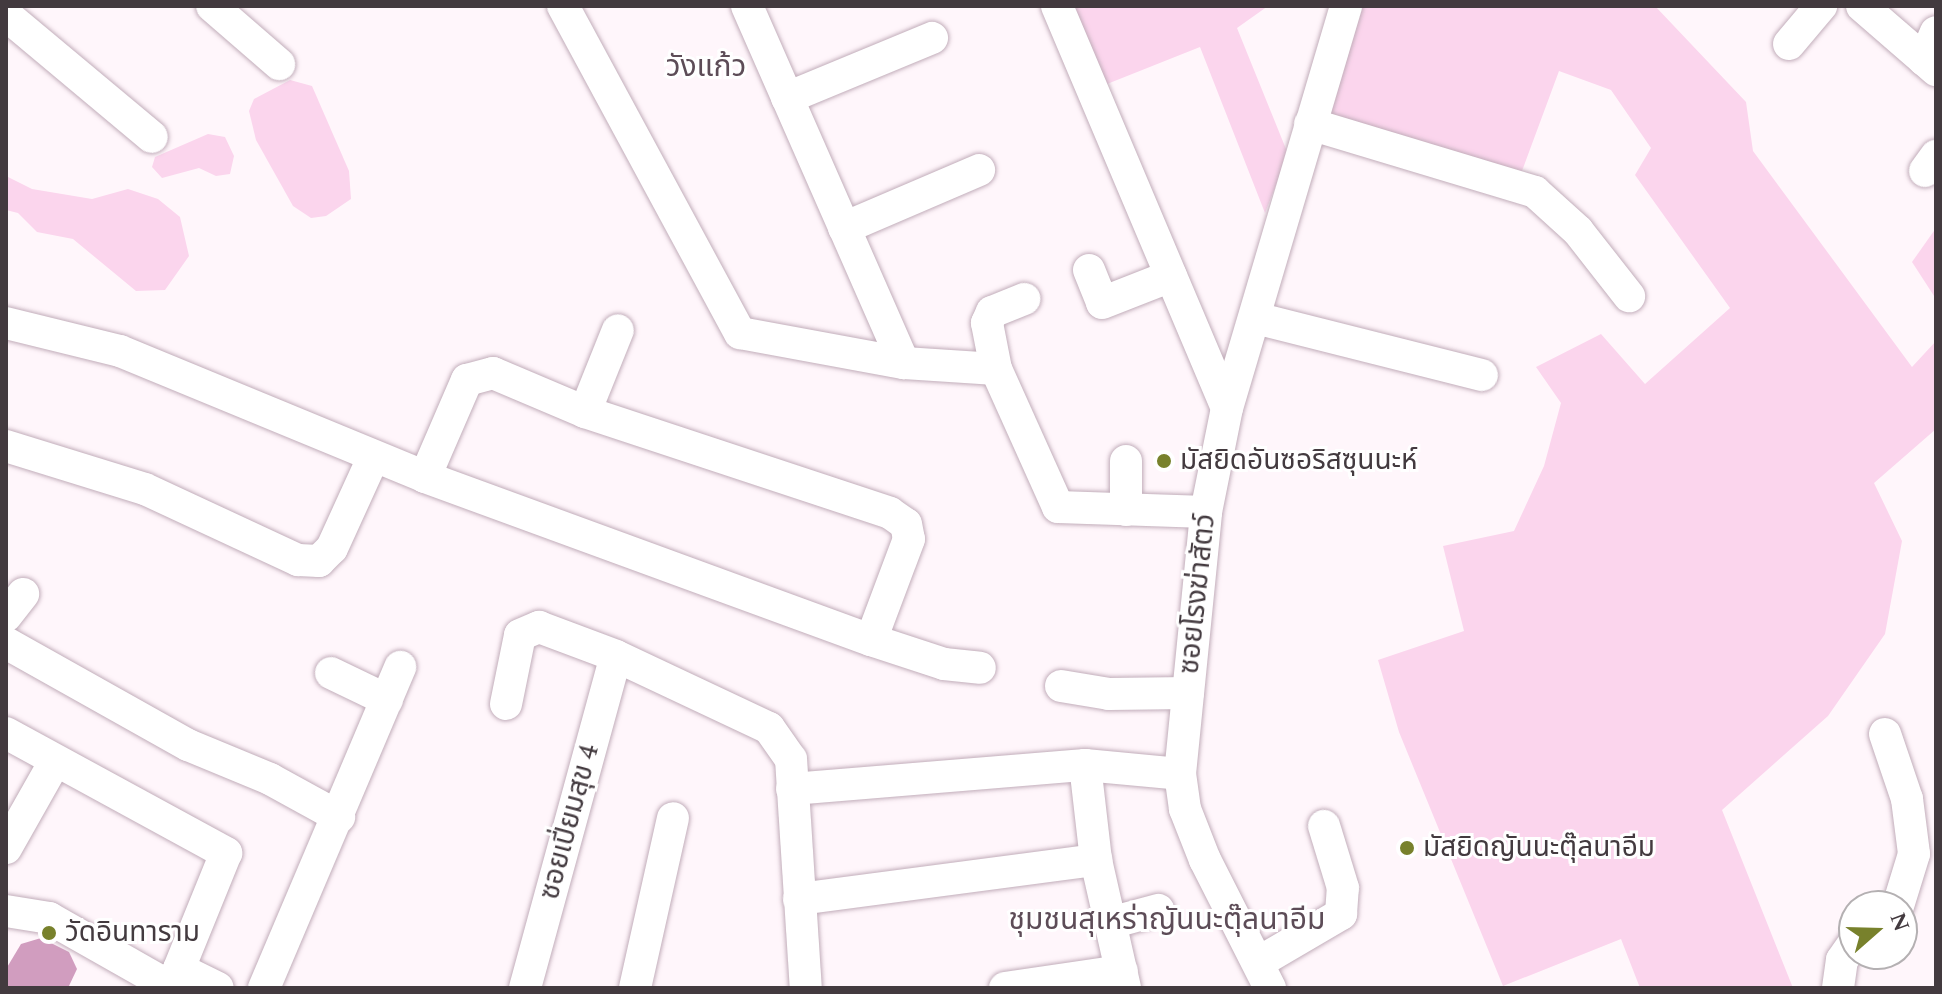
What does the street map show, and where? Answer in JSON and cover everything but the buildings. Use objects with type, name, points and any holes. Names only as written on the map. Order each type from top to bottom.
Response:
[{"type":"street","points":[[212,6],[279,64]]},
{"type":"street","points":[[563,6],[730,324],[752,338],[904,363],[996,369]]},
{"type":"street","points":[[747,6],[904,363]]},
{"type":"street","points":[[1057,6],[1227,408]]},
{"type":"street","name":"ซอยโรงฆ่าสัตว์","points":[[1265,975],[1205,860],[1185,809],[1180,774],[1206,512],[1227,408],[1346,6]]},
{"type":"street","points":[[1789,44],[1821,6]]},
{"type":"street","points":[[1862,6],[1932,54]]},
{"type":"street","points":[[6,15],[152,137]]},
{"type":"street","points":[[787,98],[932,38]]},
{"type":"street","points":[[1310,124],[1501,177],[1535,192],[1578,231],[1629,296]]},
{"type":"street","points":[[844,228],[979,170]]},
{"type":"street","points":[[1089,270],[1102,303],[1171,276]]},
{"type":"street","points":[[1024,299],[992,312],[987,323],[996,369],[1058,507],[1206,512]]},
{"type":"street","points":[[1255,318],[1482,375]]},
{"type":"street","points":[[6,323],[120,351],[373,458],[871,640],[944,664],[980,668]]},
{"type":"street","points":[[585,412],[618,330]]},
{"type":"street","points":[[425,477],[467,380],[477,374],[493,373],[585,412],[890,513],[906,524],[909,539],[871,640]]},
{"type":"street","points":[[6,446],[145,489],[298,560],[319,561],[332,548],[373,458]]},
{"type":"street","points":[[1126,461],[1126,510]]},
{"type":"street","points":[[506,704],[520,635],[528,628],[539,627],[616,656],[769,728],[785,744],[792,789],[806,988]]},
{"type":"street","points":[[6,643],[188,745],[270,779],[339,817]]},
{"type":"street","name":"ซอยเปี่ยมสุข 4","points":[[525,988],[616,656]]},
{"type":"street","points":[[264,988],[400,667]]},
{"type":"street","points":[[331,673],[387,700]]},
{"type":"street","points":[[1061,686],[1109,694],[1188,693]]},
{"type":"street","points":[[6,733],[54,763],[226,853],[172,983],[165,984],[49,918],[6,911]]},
{"type":"street","points":[[1885,734],[1907,799],[1914,854],[1903,890]]},
{"type":"street","points":[[6,848],[54,763]]},
{"type":"street","points":[[792,789],[1085,765],[1180,774]]},
{"type":"street","points":[[1005,988],[1123,980],[1096,860],[1085,765]]},
{"type":"street","points":[[635,988],[673,818]]},
{"type":"street","points":[[1265,975],[1341,914],[1343,888],[1324,826]]},
{"type":"street","points":[[799,899],[1096,860]]},
{"type":"street","points":[[1110,923],[1158,910]]},
{"type":"street","points":[[179,969],[218,988]]},
{"type":"shaded area","points":[[1069,6],[1268,6],[1237,28],[1288,154],[1265,213],[1200,47],[1102,86]]},
{"type":"shaded area","points":[[1363,6],[1655,6],[1746,102],[1753,151],[1912,367],[1936,341],[1936,429],[1874,483],[1902,541],[1885,634],[1828,716],[1722,810],[1793,988],[1640,988],[1621,939],[1503,986],[1399,732],[1378,660],[1464,631],[1443,546],[1514,531],[1544,466],[1561,403],[1536,367],[1601,334],[1645,384],[1730,308],[1635,175],[1651,148],[1611,90],[1559,71],[1522,171],[1327,121]]},
{"type":"shaded area","points":[[290,80],[312,86],[349,171],[351,199],[326,216],[311,218],[293,206],[256,140],[249,111],[254,99]]},
{"type":"shaded area","points":[[208,134],[225,137],[234,156],[230,174],[216,176],[199,168],[162,178],[152,167],[155,157]]},
{"type":"shaded area","points":[[6,176],[32,189],[92,199],[128,189],[158,199],[180,217],[189,256],[165,290],[136,291],[73,239],[37,232],[18,213],[6,210]]},
{"type":"shaded area","points":[[1936,228],[1936,299],[1912,262]]},
{"type":"shaded area","points":[[41,938],[69,952],[77,969],[68,988],[6,988],[6,969],[21,944]]},
{"type":"place","name":"มัสยิดอันซอริสซุนนะห์","points":[[1164,461]]},
{"type":"place","name":"มัสยิดญันนะตุ๊ลนาอีม","points":[[1407,848]]},
{"type":"place","name":"วัดอินทาราม","points":[[49,933]]},
{"type":"district","name":"วังแก้ว","points":[[706,67]]},
{"type":"district","name":"ชุมชนสุเหร่าญันนะตุ๊ลนาอีม","points":[[1167,920]]}]
